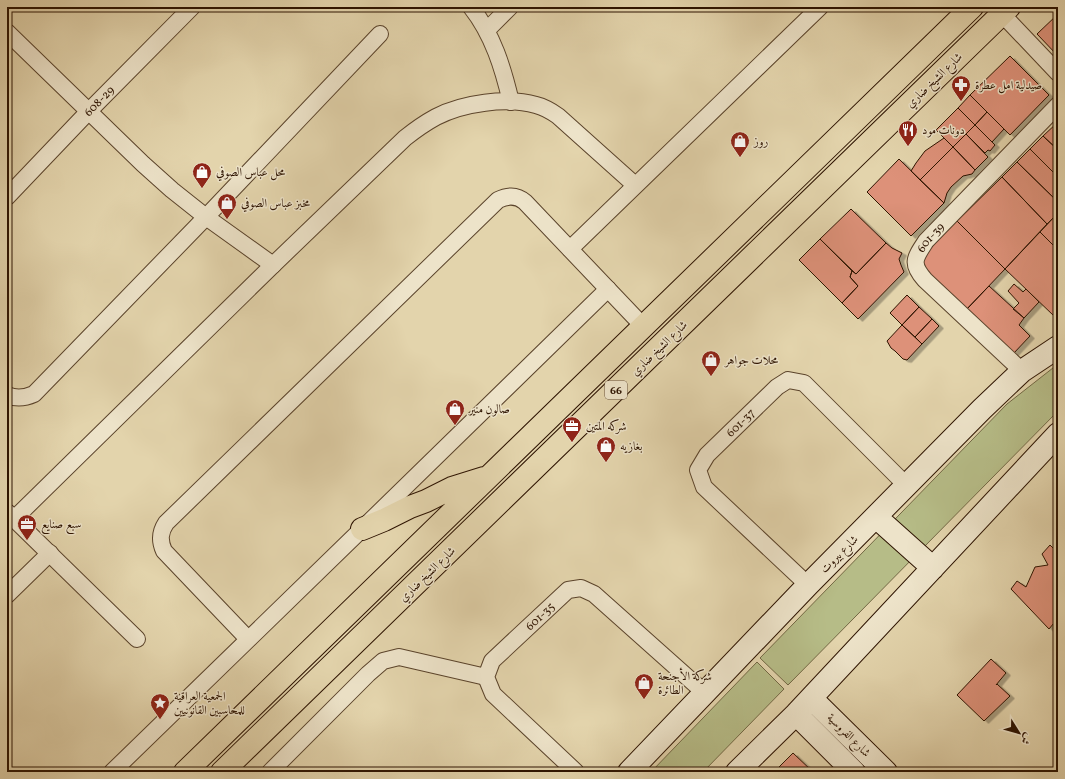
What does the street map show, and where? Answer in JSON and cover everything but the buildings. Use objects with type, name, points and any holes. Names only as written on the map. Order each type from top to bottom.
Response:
[{"type":"main road","name":"66","points":[[185,772],[966,10]]},
{"type":"main road","name":"شارع الشيخ ضاري","points":[[222,772],[1006,11]]},
{"type":"main road","name":"شارع بيروت","points":[[629,772],[808,585],[982,409],[1022,372],[1058,347]]},
{"type":"main road","points":[[738,772],[796,714],[1058,434]]},
{"type":"main road","points":[[362,529],[384,520],[398,512],[426,502],[452,488],[489,476]]},
{"type":"main road","points":[[876,517],[933,568]]},
{"type":"main road","name":"شارع الفروسية","points":[[811,698],[886,772]]},
{"type":"main road","name":"شارع الفروسية","points":[[796,714],[854,772]]},
{"type":"street","name":"608-29","points":[[7,197],[89,111],[192,7]]},
{"type":"street","points":[[471,7],[487,30],[501,64],[511,102]]},
{"type":"street","points":[[487,30],[510,7]]},
{"type":"street","points":[[570,249],[820,7]]},
{"type":"street","points":[[1006,11],[1058,73]]},
{"type":"street","points":[[7,32],[143,164],[172,190],[206,217],[274,265]]},
{"type":"street","points":[[7,395],[22,398],[34,394],[206,217],[380,34]]},
{"type":"street","points":[[137,639],[11,515],[405,138],[420,126],[437,117],[473,104],[492,102],[524,102],[547,109],[558,116],[635,185]]},
{"type":"street","name":"601-39","points":[[1022,372],[925,280],[918,272],[915,263],[918,253],[926,242],[1058,105]]},
{"type":"street","points":[[248,639],[164,551],[160,539],[163,528],[166,523],[498,200],[509,196],[515,196],[521,199],[643,326]]},
{"type":"street","points":[[112,772],[608,289]]},
{"type":"street","name":"601-37","points":[[808,585],[704,487],[698,470],[707,455],[777,387],[788,380],[804,383],[907,486]]},
{"type":"street","points":[[7,595],[50,553]]},
{"type":"street","name":"601-35","points":[[486,677],[492,661],[568,590],[581,588],[594,594],[705,693]]},
{"type":"street","points":[[270,772],[383,661],[399,656],[486,677],[493,694],[576,772]]},
{"type":"green space","points":[[1058,364],[1058,411],[788,685],[760,658],[1007,404]]},
{"type":"green space","points":[[757,662],[784,689],[703,772],[651,772]]},
{"type":"place","name":"صيدلية امل عطرة","points":[[961,102]]},
{"type":"place","name":"دونات مود","points":[[908,147]]},
{"type":"place","name":"روز","points":[[740,158]]},
{"type":"place","name":"محل عباس الصوفي","points":[[202,189]]},
{"type":"place","name":"مخبز عباس الصوفي","points":[[227,220]]},
{"type":"place","name":"محلات جواهر","points":[[711,377]]},
{"type":"place","name":"صالون منير","points":[[455,426]]},
{"type":"place","name":"شركه المتين","points":[[572,443]]},
{"type":"place","name":"بغازيه","points":[[606,463]]},
{"type":"place","name":"سبع صنايع","points":[[27,541]]},
{"type":"place","name":"شركة الأجنحة الطائرة","points":[[644,700]]},
{"type":"place","name":"الجمعية العراقية للمحاسبين القانونيين","points":[[160,720]]}]
